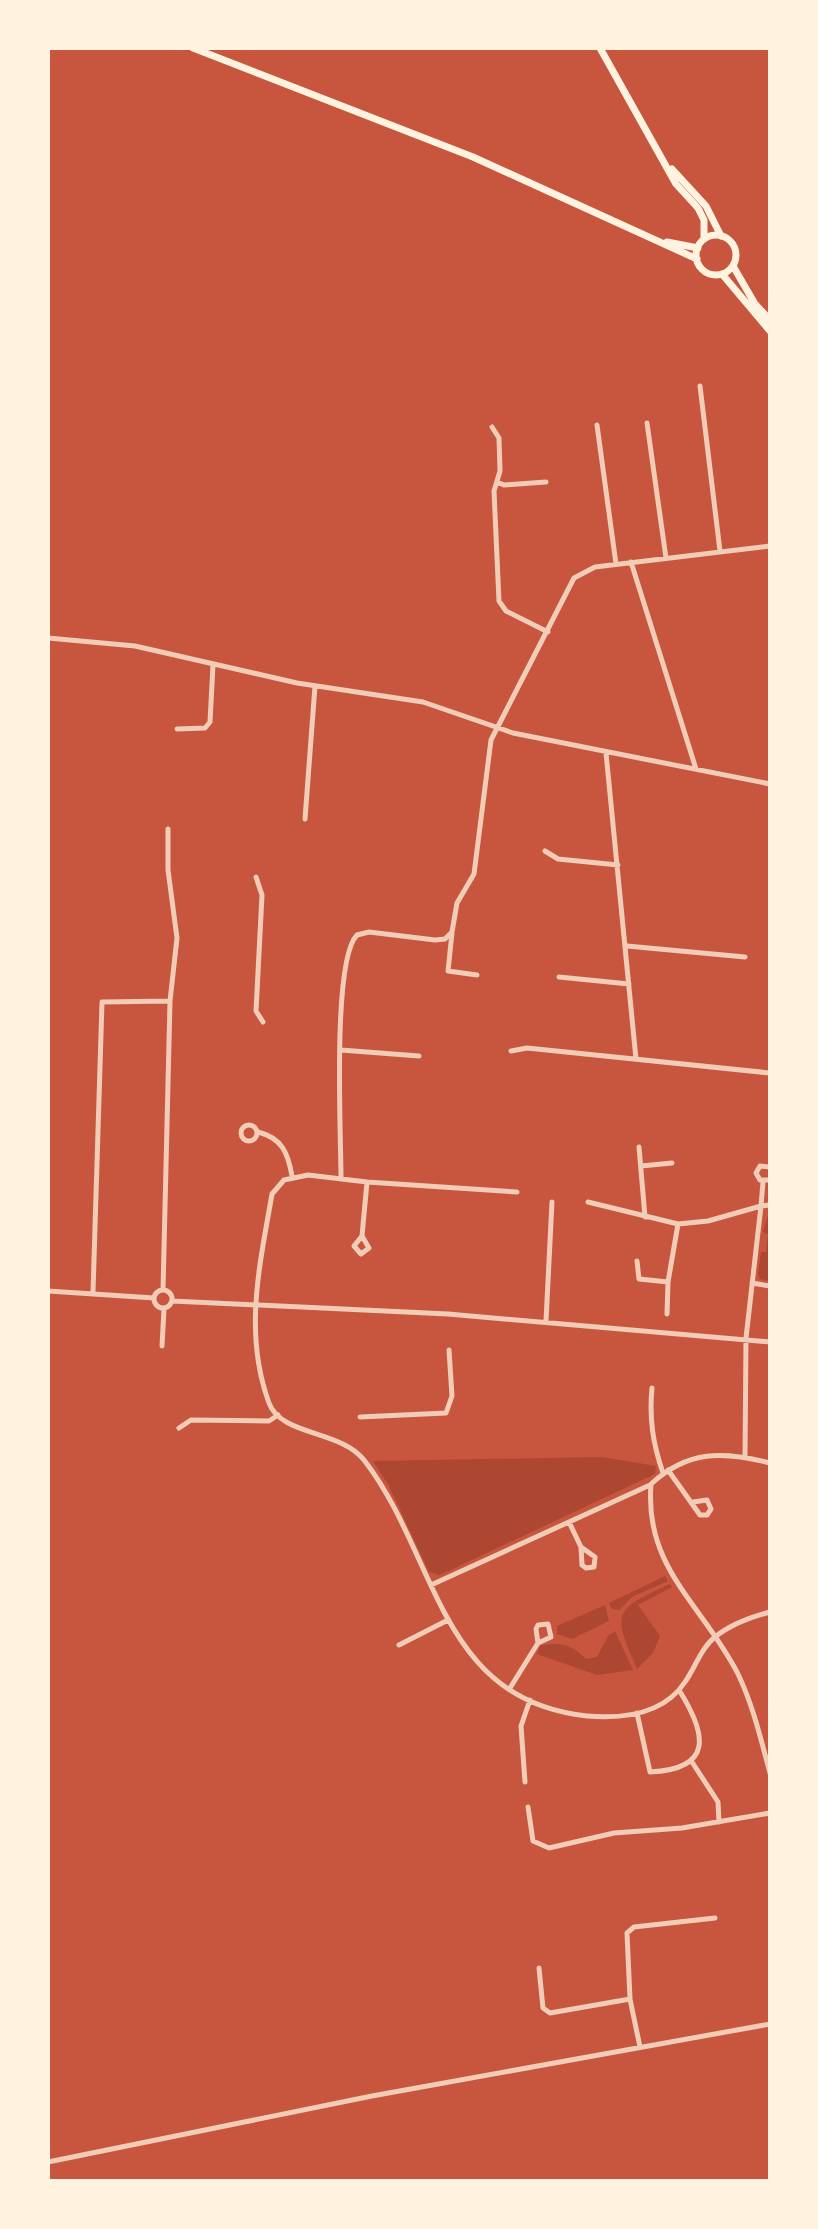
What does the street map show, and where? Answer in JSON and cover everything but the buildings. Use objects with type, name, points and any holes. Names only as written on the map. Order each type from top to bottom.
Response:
[{"type":"main road","points":[[193,48],[473,157],[697,259],[706,272],[722,274],[770,331]]},
{"type":"main road","points":[[603,49],[676,184],[704,220],[704,239],[698,248],[697,259]]},
{"type":"main road","points":[[666,161],[706,206],[721,236],[735,249],[733,266],[755,304],[770,320]]},
{"type":"main road","points":[[704,239],[721,236]]},
{"type":"main road","points":[[653,238],[682,247],[698,248]]},
{"type":"main road","points":[[722,274],[733,266]]},
{"type":"street","points":[[700,386],[720,551]]},
{"type":"street","points":[[647,423],[666,558]]},
{"type":"street","points":[[597,425],[616,564]]},
{"type":"street","points":[[492,427],[499,438],[494,491],[499,601],[506,611],[548,632]]},
{"type":"street","points":[[497,482],[504,485],[546,482]]},
{"type":"street","points":[[477,975],[448,971],[457,903],[474,874],[491,740],[574,578],[584,570],[616,564],[770,546]]},
{"type":"street","points":[[631,562],[696,769]]},
{"type":"street","points":[[48,638],[135,646],[315,686],[436,705],[496,728],[606,753],[770,784]]},
{"type":"street","points":[[177,729],[205,728],[210,722],[213,665]]},
{"type":"street","points":[[305,819],[315,686]]},
{"type":"street","points":[[606,753],[636,1059]]},
{"type":"street","points":[[48,1291],[154,1298],[163,1290],[170,1001],[177,938],[168,870],[168,829]]},
{"type":"street","points":[[545,851],[558,859],[618,865]]},
{"type":"street","points":[[256,877],[262,895],[256,1011],[263,1022]]},
{"type":"street","points":[[341,1178],[342,1001],[352,940],[369,932],[435,940],[445,939],[452,932]]},
{"type":"street","points":[[627,946],[745,957]]},
{"type":"street","points":[[559,977],[630,984]]},
{"type":"street","points":[[93,1292],[102,1002],[170,1001]]},
{"type":"street","points":[[511,1051],[527,1048],[770,1073]]},
{"type":"street","points":[[341,1050],[419,1056]]},
{"type":"street","points":[[258,1132],[276,1139],[284,1148],[292,1176]]},
{"type":"street","points":[[639,1147],[645,1217]]},
{"type":"street","points":[[641,1166],[672,1163]]},
{"type":"street","points":[[745,1457],[746,1338],[766,1181],[757,1171],[763,1165],[770,1167]]},
{"type":"street","points":[[517,1192],[292,1176],[272,1194],[253,1303],[258,1355],[269,1406],[284,1421],[337,1439],[359,1454],[379,1479],[448,1620],[479,1666],[530,1700],[551,1709],[587,1716],[656,1709],[679,1690],[714,1637],[749,1618],[770,1612]]},
{"type":"street","points":[[362,1236],[367,1182]]},
{"type":"street","points":[[546,1322],[552,1202]]},
{"type":"street","points":[[588,1202],[678,1224],[708,1221],[770,1205]]},
{"type":"street","points":[[667,1314],[668,1282],[678,1224]]},
{"type":"street","points":[[637,1261],[639,1279],[668,1282]]},
{"type":"street","points":[[752,1283],[770,1286]]},
{"type":"street","points":[[163,1290],[170,1293],[172,1301]]},
{"type":"street","points":[[154,1298],[156,1305],[164,1309]]},
{"type":"street","points":[[162,1346],[164,1309],[172,1301],[253,1303],[546,1322],[770,1342]]},
{"type":"street","points":[[360,1417],[446,1413],[452,1396],[449,1350]]},
{"type":"street","points":[[652,1388],[650,1415],[666,1472],[693,1502]]},
{"type":"street","points":[[179,1428],[191,1420],[269,1421],[278,1415]]},
{"type":"street","points":[[431,1585],[651,1484],[685,1459],[707,1455],[745,1457],[770,1463]]},
{"type":"street","points":[[651,1484],[649,1510],[656,1542],[672,1577],[738,1674],[770,1773]]},
{"type":"street","points":[[569,1522],[581,1547]]},
{"type":"street","points":[[399,1645],[448,1620]]},
{"type":"street","points":[[510,1688],[538,1643]]},
{"type":"street","points":[[637,1713],[650,1772],[669,1771],[692,1762],[701,1745],[697,1718],[679,1690]]},
{"type":"street","points":[[525,1782],[521,1726],[530,1700]]},
{"type":"street","points":[[692,1762],[718,1802],[719,1822]]},
{"type":"street","points":[[528,1807],[533,1841],[549,1848],[614,1833],[719,1822],[770,1813]]},
{"type":"street","points":[[640,2047],[630,1999],[627,1933],[634,1927],[715,1918]]},
{"type":"street","points":[[539,1968],[543,2008],[550,2013],[630,1999]]},
{"type":"street","points":[[48,2162],[372,2096],[770,2024]]},
{"type":"shaded area","points":[[770,1209],[770,1281],[760,1279],[758,1274],[761,1252],[766,1252],[768,1234],[763,1232]]},
{"type":"shaded area","points":[[602,1457],[656,1466],[655,1474],[440,1575],[429,1572],[389,1486],[373,1461]]},
{"type":"shaded area","points":[[665,1576],[668,1581],[632,1597],[619,1610],[612,1609],[609,1603]]},
{"type":"shaded area","points":[[670,1584],[672,1587],[638,1605],[660,1636],[653,1653],[637,1669],[621,1624],[623,1615],[637,1600]]},
{"type":"shaded area","points":[[605,1605],[609,1621],[572,1639],[557,1634],[557,1626]]},
{"type":"shaded area","points":[[615,1631],[633,1670],[597,1675],[537,1654],[540,1646],[559,1644],[570,1647],[586,1659],[597,1657],[608,1636]]}]
